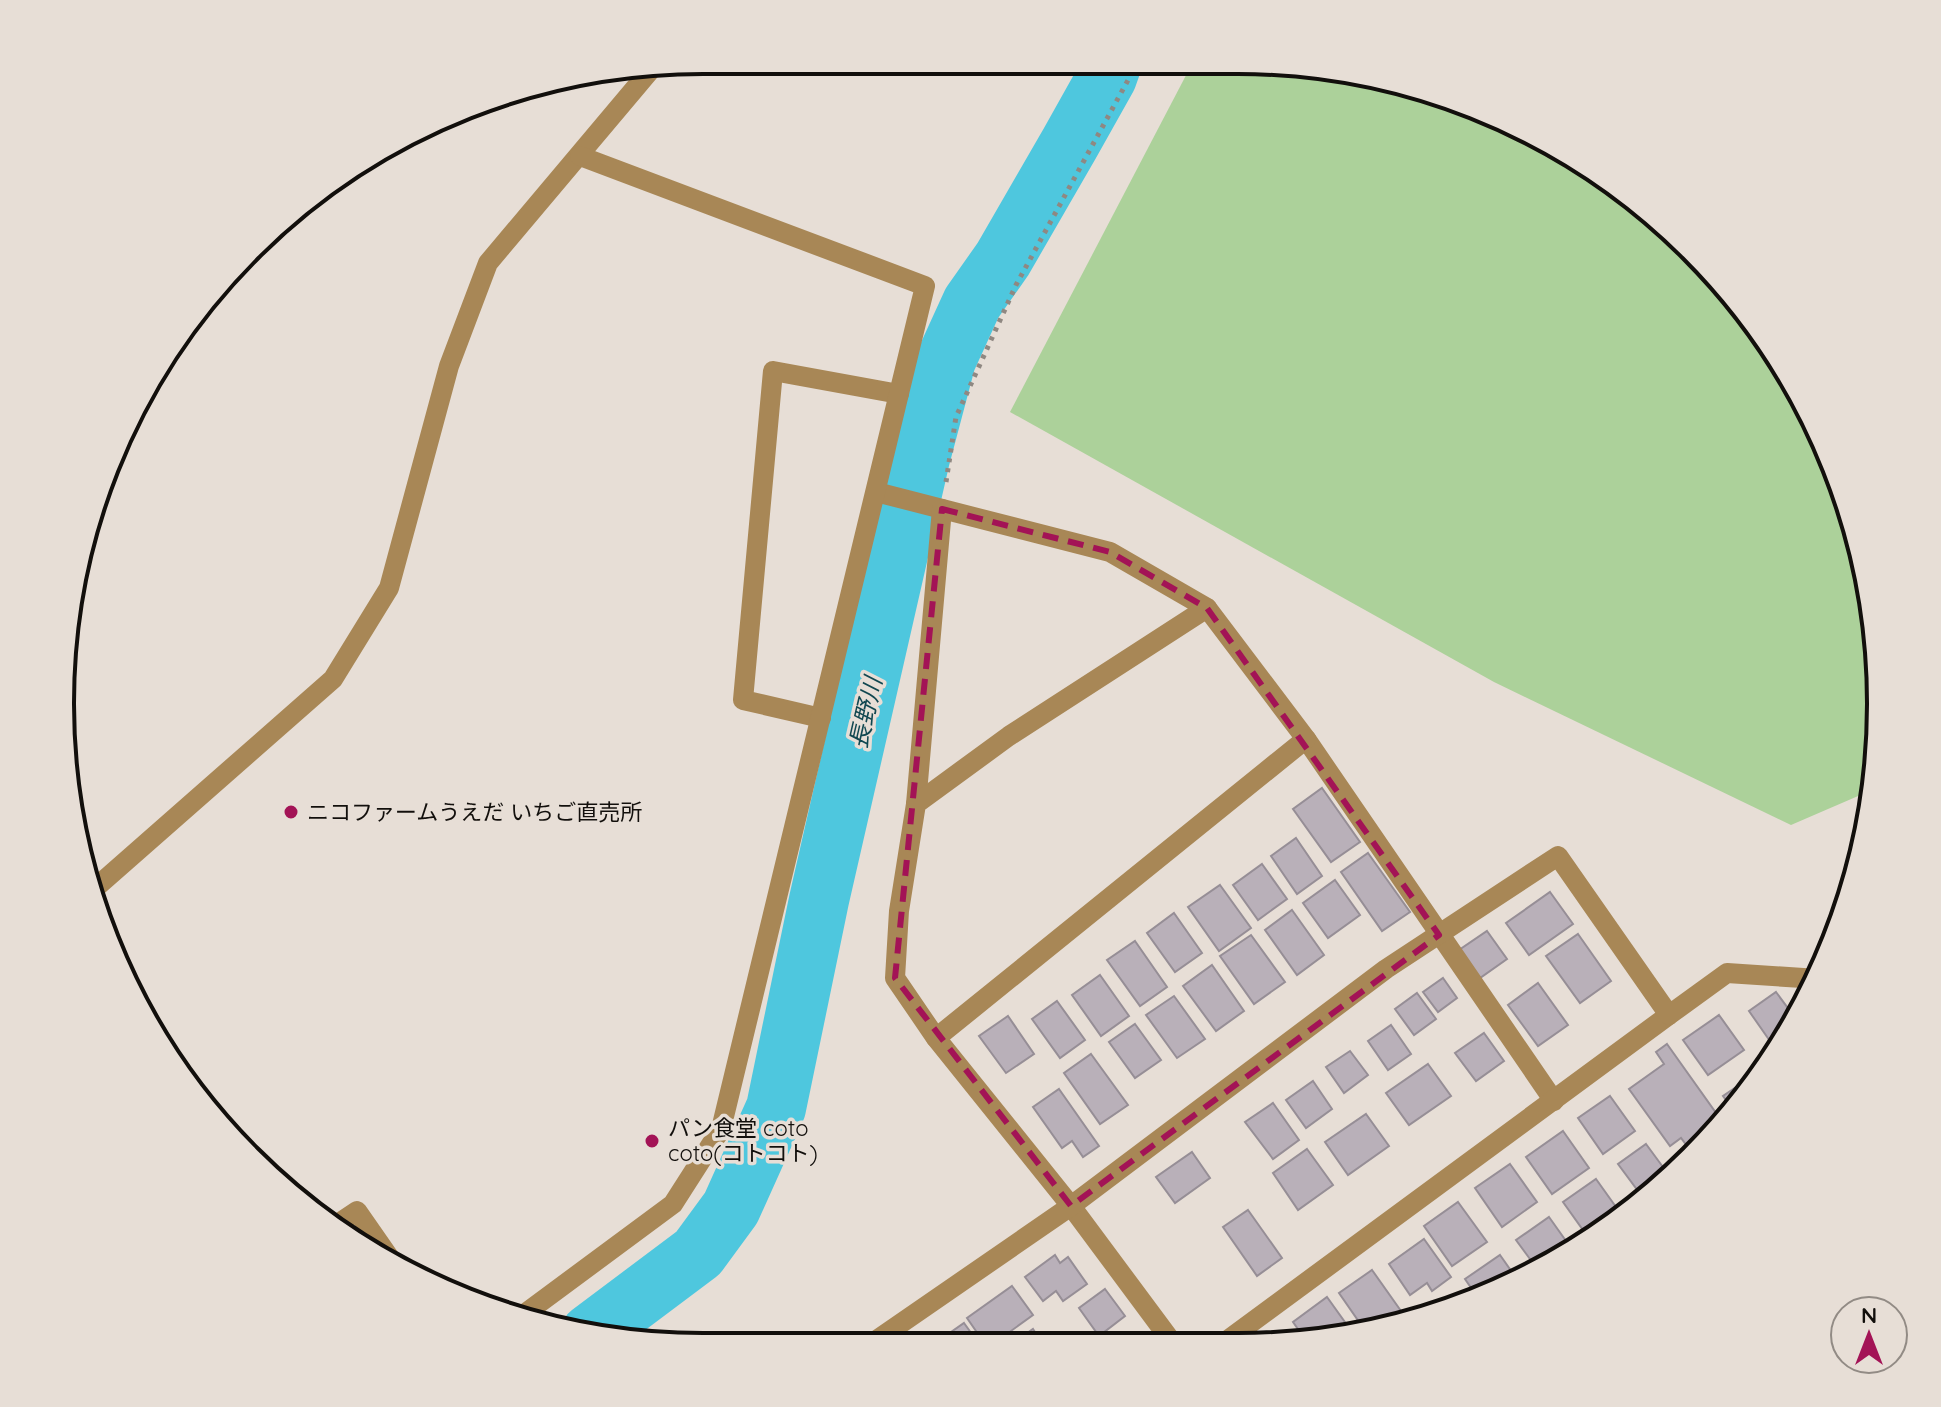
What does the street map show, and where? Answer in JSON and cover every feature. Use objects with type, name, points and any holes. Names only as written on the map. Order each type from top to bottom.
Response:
[{"type":"street","points":[[100,884],[333,679],[389,588],[449,366],[488,263],[645,77]]},
{"type":"street","points":[[531,1309],[673,1204],[721,1129],[925,286],[580,156]]},
{"type":"street","points":[[821,718],[743,700],[773,371],[899,394]]},
{"type":"street","points":[[876,492],[1110,552],[1207,608],[1306,739],[1554,1101]]},
{"type":"street","points":[[942,509],[916,804],[899,911],[895,978],[936,1038],[1071,1206],[1165,1333]]},
{"type":"street","points":[[916,804],[1009,736],[1207,608]]},
{"type":"street","points":[[936,1038],[1306,739]]},
{"type":"street","points":[[887,1333],[1071,1206],[1386,969],[1558,856],[1669,1015]]},
{"type":"street","points":[[1237,1333],[1727,973],[1804,978]]},
{"type":"street","points":[[344,1220],[357,1211],[379,1243]]},
{"type":"path","points":[[942,509],[956,417],[1016,285],[1131,74]]},
{"type":"highlighted area","points":[[942,509],[1110,552],[1207,608],[1439,935],[1071,1206],[895,978]]},
{"type":"green space","points":[[1187,74],[1279,75],[1360,86],[1440,107],[1516,139],[1552,158],[1621,204],[1683,258],[1737,320],[1783,389],[1802,425],[1834,501],[1846,541],[1862,621],[1867,704],[1860,795],[1791,825],[1494,682],[1010,412]]},
{"type":"building","points":[[1322,788],[1360,842],[1331,862],[1293,809]]},
{"type":"building","points":[[1296,838],[1322,876],[1297,894],[1271,856]]},
{"type":"building","points":[[1368,853],[1410,912],[1382,931],[1341,872]]},
{"type":"building","points":[[1262,864],[1287,899],[1258,920],[1233,885]]},
{"type":"building","points":[[1335,880],[1360,915],[1328,938],[1303,903]]},
{"type":"building","points":[[1220,885],[1251,928],[1219,951],[1188,907]]},
{"type":"building","points":[[1550,892],[1573,924],[1529,955],[1506,923]]},
{"type":"building","points":[[1292,910],[1324,955],[1297,975],[1265,930]]},
{"type":"building","points":[[1174,913],[1202,953],[1175,972],[1147,933]]},
{"type":"building","points":[[1487,931],[1507,959],[1480,978],[1459,950]]},
{"type":"building","points":[[1578,934],[1611,981],[1580,1003],[1546,956]]},
{"type":"building","points":[[1251,935],[1285,982],[1254,1004],[1220,956]]},
{"type":"building","points":[[1135,941],[1167,987],[1140,1006],[1107,960]]},
{"type":"building","points":[[1212,965],[1244,1011],[1216,1031],[1183,986]]},
{"type":"building","points":[[1100,975],[1129,1016],[1101,1036],[1072,995]]},
{"type":"building","points":[[1443,978],[1457,998],[1438,1012],[1423,992]]},
{"type":"building","points":[[1538,983],[1568,1025],[1538,1046],[1508,1005]]},
{"type":"building","points":[[1776,992],[1788,1008],[1769,1040],[1749,1011]]},
{"type":"building","points":[[1417,993],[1436,1019],[1414,1035],[1395,1009]]},
{"type":"building","points":[[1174,996],[1205,1039],[1177,1058],[1146,1015]]},
{"type":"building","points":[[1057,1001],[1085,1040],[1060,1058],[1032,1019]]},
{"type":"building","points":[[1719,1015],[1744,1050],[1708,1075],[1683,1040]]},
{"type":"building","points":[[1008,1016],[1034,1054],[1006,1073],[979,1036]]},
{"type":"building","points":[[1135,1024],[1161,1060],[1135,1078],[1109,1042]]},
{"type":"building","points":[[1391,1025],[1411,1054],[1388,1070],[1368,1041]]},
{"type":"building","points":[[1484,1033],[1504,1061],[1476,1081],[1455,1053]]},
{"type":"building","points":[[1667,1044],[1716,1113],[1686,1145],[1681,1138],[1670,1146],[1629,1089],[1664,1064],[1656,1052]]},
{"type":"building","points":[[1350,1051],[1368,1075],[1344,1093],[1326,1067]]},
{"type":"building","points":[[1091,1054],[1128,1105],[1100,1124],[1064,1073]]},
{"type":"building","points":[[1428,1064],[1451,1096],[1409,1125],[1386,1093]]},
{"type":"building","points":[[1313,1081],[1332,1109],[1306,1128],[1286,1100]]},
{"type":"building","points":[[1738,1086],[1726,1100],[1723,1096]]},
{"type":"building","points":[[1059,1089],[1099,1146],[1083,1157],[1072,1141],[1062,1148],[1033,1107]]},
{"type":"building","points":[[1610,1096],[1635,1131],[1603,1154],[1578,1118]]},
{"type":"building","points":[[1273,1103],[1299,1140],[1273,1159],[1245,1122]]},
{"type":"building","points":[[1366,1114],[1389,1146],[1348,1175],[1325,1142]]},
{"type":"building","points":[[1563,1131],[1589,1168],[1552,1194],[1526,1157]]},
{"type":"building","points":[[1646,1144],[1663,1167],[1637,1190],[1618,1164]]},
{"type":"building","points":[[1307,1149],[1333,1185],[1298,1210],[1273,1173]]},
{"type":"building","points":[[1192,1152],[1210,1178],[1175,1203],[1156,1177]]},
{"type":"building","points":[[1510,1164],[1537,1202],[1502,1227],[1475,1188]]},
{"type":"building","points":[[1596,1179],[1616,1207],[1583,1230],[1563,1202]]},
{"type":"building","points":[[1458,1202],[1487,1242],[1452,1266],[1424,1226]]},
{"type":"building","points":[[1248,1210],[1282,1258],[1257,1276],[1223,1227]]},
{"type":"building","points":[[1549,1217],[1566,1240],[1531,1260],[1516,1240]]},
{"type":"building","points":[[1424,1239],[1451,1277],[1432,1291],[1427,1283],[1410,1295],[1389,1264]]},
{"type":"building","points":[[1055,1255],[1060,1263],[1068,1257],[1087,1284],[1063,1301],[1056,1291],[1043,1301],[1025,1277]]},
{"type":"building","points":[[1500,1255],[1511,1270],[1471,1288],[1465,1279]]},
{"type":"building","points":[[1372,1270],[1401,1311],[1359,1321],[1339,1293]]},
{"type":"building","points":[[1012,1286],[1033,1315],[1008,1333],[977,1333],[967,1318]]},
{"type":"building","points":[[1105,1289],[1125,1316],[1103,1333],[1097,1333],[1079,1308]]},
{"type":"building","points":[[1327,1297],[1346,1323],[1299,1330],[1293,1322]]},
{"type":"building","points":[[964,1323],[971,1333],[950,1333]]},
{"type":"waterway","name":"長野川","points":[[602,1325],[698,1253],[731,1208],[776,1108],[819,900],[920,458],[946,360],[972,303],[1003,259],[1108,74]]},
{"type":"place","name":"ニコファームうえだ いちご直売所","points":[[291,812]]},
{"type":"place","name":"パン食堂 coto coto(コトコト)","points":[[652,1141]]}]
